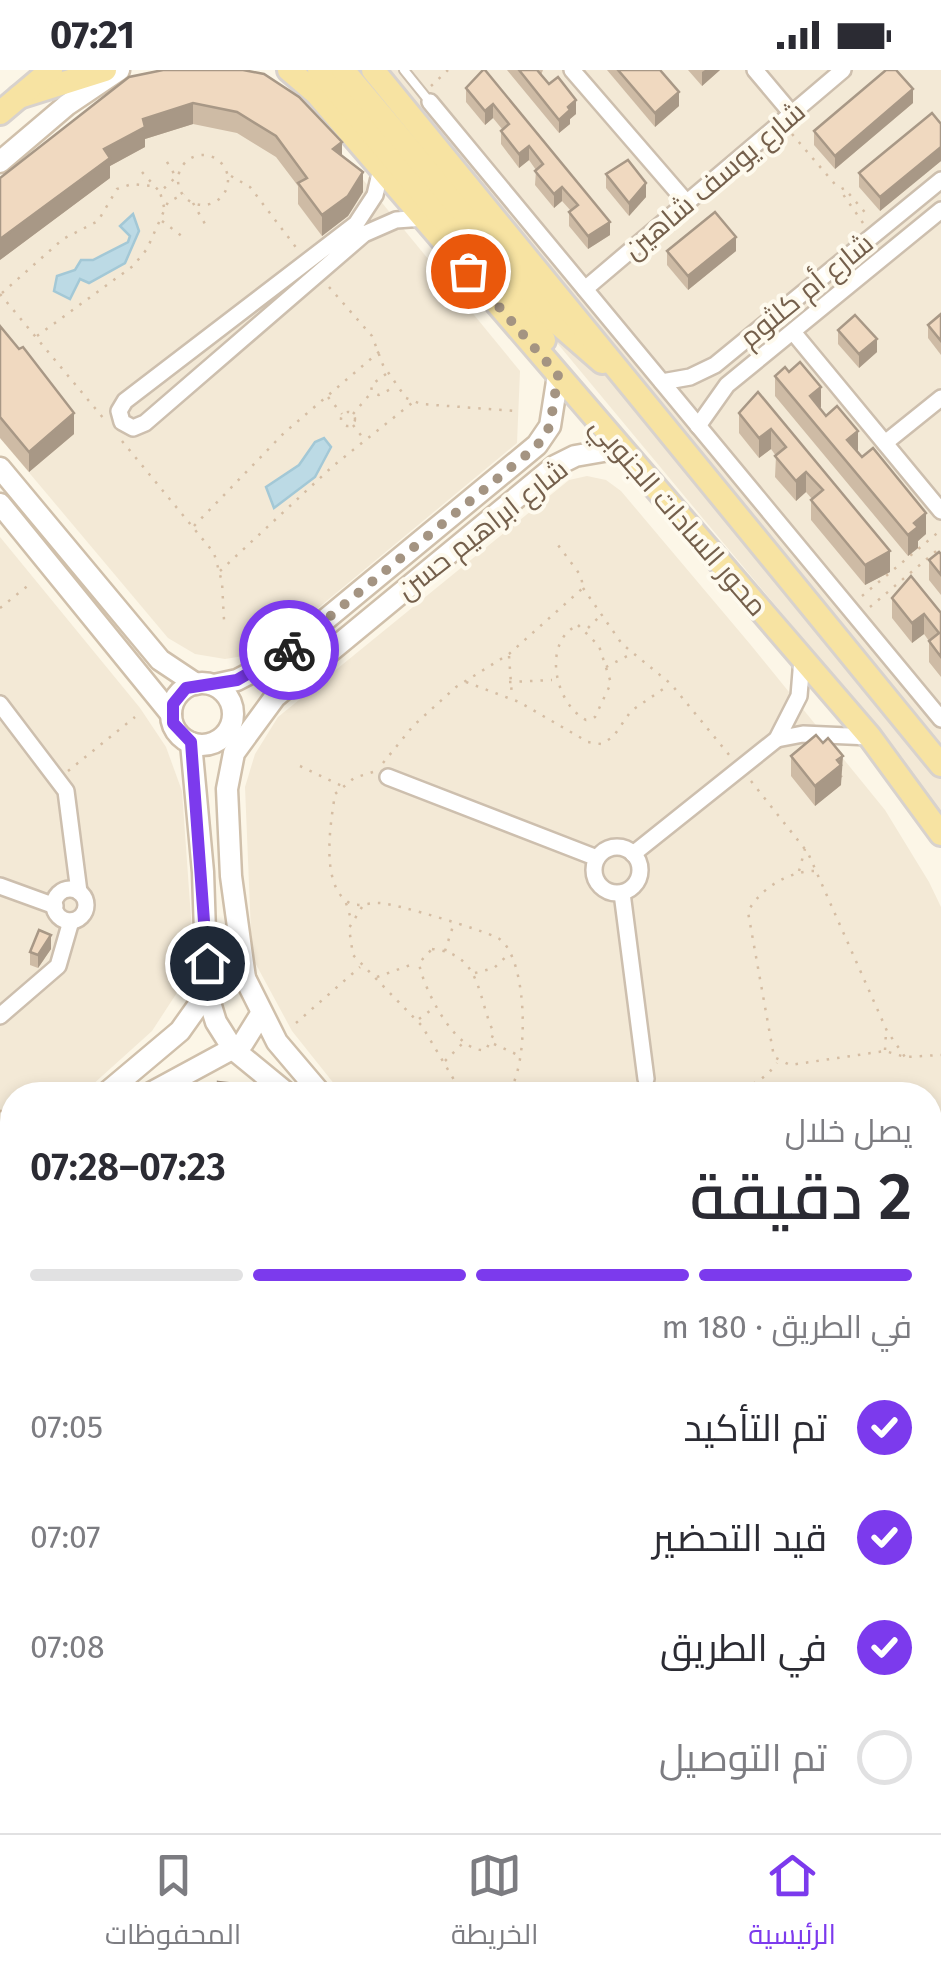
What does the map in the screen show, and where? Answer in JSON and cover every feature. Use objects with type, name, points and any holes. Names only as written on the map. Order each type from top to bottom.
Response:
[{"type":"main road","points":[[0,113],[51,70]]},
{"type":"main road","points":[[19,97],[106,70]]},
{"type":"main road","name":"محور السادات الجنوبي","points":[[289,70],[316,94],[870,737],[941,834]]},
{"type":"main road","points":[[319,70],[525,312],[545,342],[558,375]]},
{"type":"main road","points":[[344,70],[555,322],[584,349],[626,377]]},
{"type":"main road","name":"محور السادات الجنوبي","points":[[373,70],[941,765]]},
{"type":"street","points":[[0,162],[67,105],[119,70]]},
{"type":"street","points":[[572,70],[686,202]]},
{"type":"street","points":[[755,70],[787,118]]},
{"type":"street","name":"شارع يوسف شاهين","points":[[585,289],[844,70]]},
{"type":"street","points":[[430,102],[941,719]]},
{"type":"street","points":[[381,169],[367,210],[312,268],[151,417],[138,427],[122,422],[121,405],[133,395],[312,268],[379,225],[424,218]]},
{"type":"street","name":"شارع أم كلثوم","points":[[662,382],[690,377],[715,365],[941,180]]},
{"type":"street","points":[[904,210],[918,228]]},
{"type":"street","name":"شارع أم كلثوم","points":[[698,426],[726,385],[941,210]]},
{"type":"street","points":[[793,332],[941,510]]},
{"type":"street","name":"شارع ابراهيم حسن","points":[[205,685],[248,676],[279,658],[537,446],[550,426],[558,375]]},
{"type":"street","points":[[133,395],[147,402],[151,417]]},
{"type":"street","points":[[885,443],[941,398]]},
{"type":"street","name":"شارع ابراهيم حسن","points":[[311,1082],[277,1042],[245,978],[231,876],[227,790],[236,732],[555,466],[575,456],[621,448]]},
{"type":"street","points":[[0,468],[160,660],[205,685],[232,708],[236,732],[209,744],[191,742],[177,732],[171,714],[0,504]]},
{"type":"street","points":[[633,854],[777,738],[798,696],[802,659]]},
{"type":"street","points":[[171,714],[178,694],[205,685]]},
{"type":"street","points":[[0,704],[59,778],[70,806],[79,892],[86,910],[71,921],[58,966],[0,1016]]},
{"type":"street","points":[[777,738],[803,734],[870,737]]},
{"type":"street","points":[[191,742],[203,872],[207,993],[216,1022],[233,1049],[272,1082]]},
{"type":"street","points":[[388,777],[597,858]]},
{"type":"street","points":[[597,858],[614,848],[633,854]]},
{"type":"street","points":[[622,893],[639,876],[633,854]]},
{"type":"street","points":[[597,858],[596,880],[607,891],[622,893]]},
{"type":"street","points":[[0,886],[55,906],[62,918],[71,921]]},
{"type":"street","points":[[55,906],[62,892],[79,892]]},
{"type":"street","points":[[622,893],[646,1079]]},
{"type":"street","points":[[120,1082],[171,1040],[207,993],[220,984],[245,978]]},
{"type":"street","points":[[171,1082],[233,1049],[250,1036],[261,1014]]},
{"type":"lane","points":[[404,70],[430,102]]},
{"type":"path","points":[[430,102],[430,86],[448,70]]},
{"type":"path","points":[[787,118],[876,233]]},
{"type":"path","points":[[160,192],[176,177],[181,164],[199,156],[218,162],[229,176],[250,187],[312,268],[372,336],[387,373],[413,402],[516,411]]},
{"type":"path","points":[[164,157],[204,224]]},
{"type":"path","points":[[142,172],[160,192],[165,208]]},
{"type":"path","points":[[193,201],[210,203],[225,196],[229,176]]},
{"type":"path","points":[[152,186],[132,184],[117,189],[98,221],[63,239],[0,294],[214,554],[220,572],[224,620]]},
{"type":"path","points":[[840,190],[844,188],[876,233]]},
{"type":"path","points":[[36,336],[133,266],[165,208],[174,197],[184,194]]},
{"type":"path","points":[[161,220],[183,237]]},
{"type":"path","points":[[193,528],[284,433],[380,351]]},
{"type":"path","points":[[352,424],[353,414],[372,392],[374,382],[387,373]]},
{"type":"path","points":[[372,392],[378,396],[396,386]]},
{"type":"path","points":[[327,396],[342,414],[343,423],[352,424],[365,440]]},
{"type":"path","points":[[220,572],[365,440],[413,402]]},
{"type":"path","points":[[342,414],[353,414]]},
{"type":"path","points":[[853,612],[941,530]]},
{"type":"path","points":[[558,545],[582,576],[582,588],[601,615],[633,653],[671,684],[805,848],[886,1031],[905,1057]]},
{"type":"path","points":[[853,612],[902,580],[941,547]]},
{"type":"path","points":[[907,558],[915,569]]},
{"type":"path","points":[[894,570],[902,580]]},
{"type":"path","points":[[0,608],[30,584]]},
{"type":"path","points":[[455,1082],[417,1020],[362,966],[349,942],[352,920],[333,875],[331,824],[335,794],[377,771],[413,726],[464,682],[509,654],[582,588]]},
{"type":"path","points":[[587,629],[601,615]]},
{"type":"path","points":[[578,625],[587,629],[601,650],[605,668],[611,689],[591,720],[581,719],[564,702],[555,680],[570,629],[578,625]]},
{"type":"path","points":[[605,668],[633,653]]},
{"type":"path","points":[[509,654],[512,700]]},
{"type":"path","points":[[509,682],[555,680]]},
{"type":"path","points":[[464,682],[512,700],[588,742],[601,744],[649,695],[671,684]]},
{"type":"path","points":[[59,778],[136,718]]},
{"type":"path","points":[[300,766],[343,787]]},
{"type":"path","points":[[799,871],[805,848]]},
{"type":"path","points":[[814,870],[799,871],[756,898],[748,912],[771,1052],[778,1062],[790,1065],[885,1051],[905,1057],[941,1055]]},
{"type":"path","points":[[346,901],[362,906],[384,903],[488,934],[512,951],[520,973],[516,1082]]},
{"type":"path","points":[[352,920],[362,906]]},
{"type":"path","points":[[445,951],[453,925]]},
{"type":"path","points":[[376,978],[419,963],[426,952],[445,951],[459,956],[474,973],[494,1033],[492,1043],[479,1051],[464,1042],[436,1007],[419,963]]},
{"type":"path","points":[[474,973],[494,968],[512,951]]},
{"type":"path","points":[[296,1024],[362,966]]},
{"type":"path","points":[[417,1020],[436,1007]]},
{"type":"path","points":[[885,1051],[886,1031]]},
{"type":"path","points":[[444,1062],[464,1042]]},
{"type":"path","points":[[492,1043],[520,1055]]},
{"type":"path","points":[[761,1082],[778,1062]]},
{"type":"shaded area","points":[[330,70],[941,70],[941,813],[889,742]]},
{"type":"shaded area","points":[[117,88],[328,137],[520,371],[517,443],[282,638],[256,654],[225,659],[195,654],[168,638],[0,438],[0,180]]},
{"type":"shaded area","points":[[587,476],[606,480],[621,491],[885,810],[941,907],[941,1082],[333,1082],[292,1031],[252,957],[245,787],[255,754],[278,717],[569,480]]},
{"type":"shaded area","points":[[0,537],[140,708],[166,747],[182,791],[193,946],[180,988],[152,1031],[95,1082],[0,1082]]},
{"type":"water","points":[[133,214],[139,231],[125,263],[89,283],[80,279],[70,299],[54,291],[57,276],[75,270],[81,260],[93,260],[128,242],[130,236],[120,226]]},
{"type":"water","points":[[324,438],[331,447],[315,477],[274,508],[266,487],[299,465],[315,442]]},
{"type":"building","points":[[163,70],[243,70],[264,74],[299,97],[342,142],[333,149],[363,172],[348,196],[322,215],[298,183],[307,178],[276,136],[237,112],[193,103],[143,119],[145,127],[104,149],[110,158],[0,239],[0,178],[129,77]]},
{"type":"building","points":[[483,70],[610,222],[588,236],[569,212],[578,205],[562,187],[554,194],[535,171],[543,164],[529,146],[519,154],[501,131],[509,124],[493,104],[485,111],[466,88]]},
{"type":"building","points":[[519,70],[537,70],[549,84],[558,77],[576,100],[568,107],[570,110],[559,120]]},
{"type":"building","points":[[618,70],[660,70],[679,92],[655,113]]},
{"type":"building","points":[[886,70],[896,70],[913,89],[835,156],[814,131]]},
{"type":"building","points":[[932,113],[941,124],[941,147],[880,197],[859,173]]},
{"type":"building","points":[[628,160],[646,183],[629,203],[606,174]]},
{"type":"building","points":[[715,212],[736,237],[688,276],[667,251]]},
{"type":"building","points":[[941,314],[941,341],[928,325]]},
{"type":"building","points":[[855,315],[877,339],[859,354],[838,330]]},
{"type":"building","points":[[0,326],[19,349],[23,347],[74,413],[29,452],[0,417]]},
{"type":"building","points":[[800,362],[821,387],[810,396],[826,416],[837,406],[858,431],[847,440],[862,457],[873,448],[926,513],[908,535],[775,376],[785,367],[789,372]]},
{"type":"building","points":[[758,392],[890,551],[865,565],[811,500],[823,490],[806,472],[796,481],[775,456],[786,447],[771,429],[759,438],[739,413]]},
{"type":"building","points":[[941,554],[941,575],[929,560]]},
{"type":"building","points":[[911,576],[941,613],[941,657],[929,641],[939,633],[924,614],[912,623],[892,598]]},
{"type":"building","points":[[816,735],[823,743],[828,738],[843,756],[837,760],[841,765],[815,786],[791,756]]},
{"type":"building","points":[[39,930],[51,935],[38,955],[30,952]]},
{"type":"way so far","points":[[289,650],[537,446],[550,426],[558,375],[468,271]]},
{"type":"route","points":[[207,963],[191,742],[177,732],[171,714],[173,704],[186,688],[237,680],[259,671],[289,650]]}]
